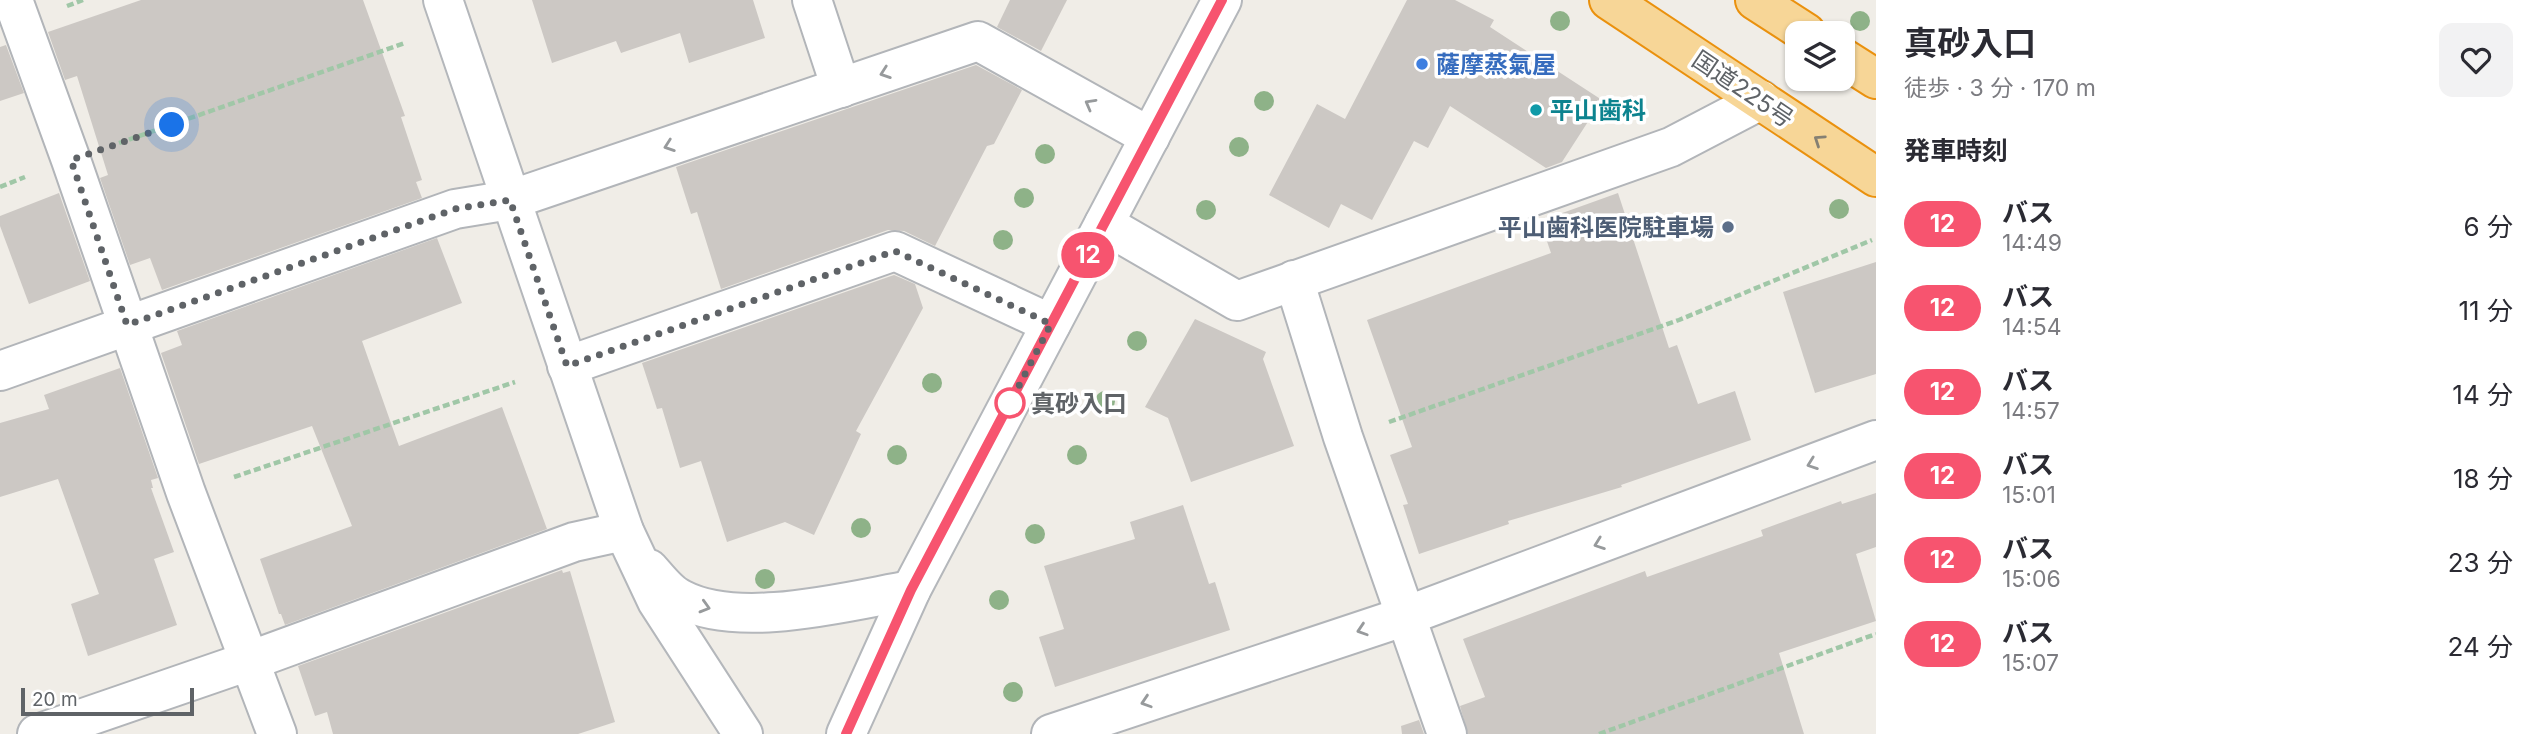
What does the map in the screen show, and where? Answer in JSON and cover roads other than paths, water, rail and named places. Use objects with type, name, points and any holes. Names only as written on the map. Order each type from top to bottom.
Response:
[{"type":"highway","name":"国道225号","points":[[1609,0],[1876,177]]},
{"type":"highway","points":[[1755,0],[1787,21]]},
{"type":"highway","points":[[1855,66],[1876,79]]},
{"type":"street","points":[[13,0],[186,493],[277,734]]},
{"type":"street","points":[[812,0],[841,88]]},
{"type":"street","points":[[846,734],[911,590],[1222,0]]},
{"type":"street","points":[[447,13],[628,542],[657,601],[743,734]]},
{"type":"street","points":[[0,371],[455,209],[510,200],[978,41],[1150,137]]},
{"type":"street","points":[[1104,224],[1237,301],[1671,147],[1761,100]]},
{"type":"street","points":[[567,366],[895,251],[1051,324]]},
{"type":"street","points":[[1294,280],[1343,438],[1447,734]]},
{"type":"street","points":[[1051,734],[1406,616],[1876,440]]},
{"type":"street","points":[[37,734],[249,661],[574,542],[628,542],[679,599],[714,610],[804,610],[911,590]]},
{"type":"place","name":"薩摩蒸氣屋","points":[[1422,64]]},
{"type":"place","name":"平山歯科","points":[[1536,110]]},
{"type":"place","name":"平山歯科医院駐車場","points":[[1728,227]]},
{"type":"place","name":"真砂入口","points":[[1010,403]]}]
